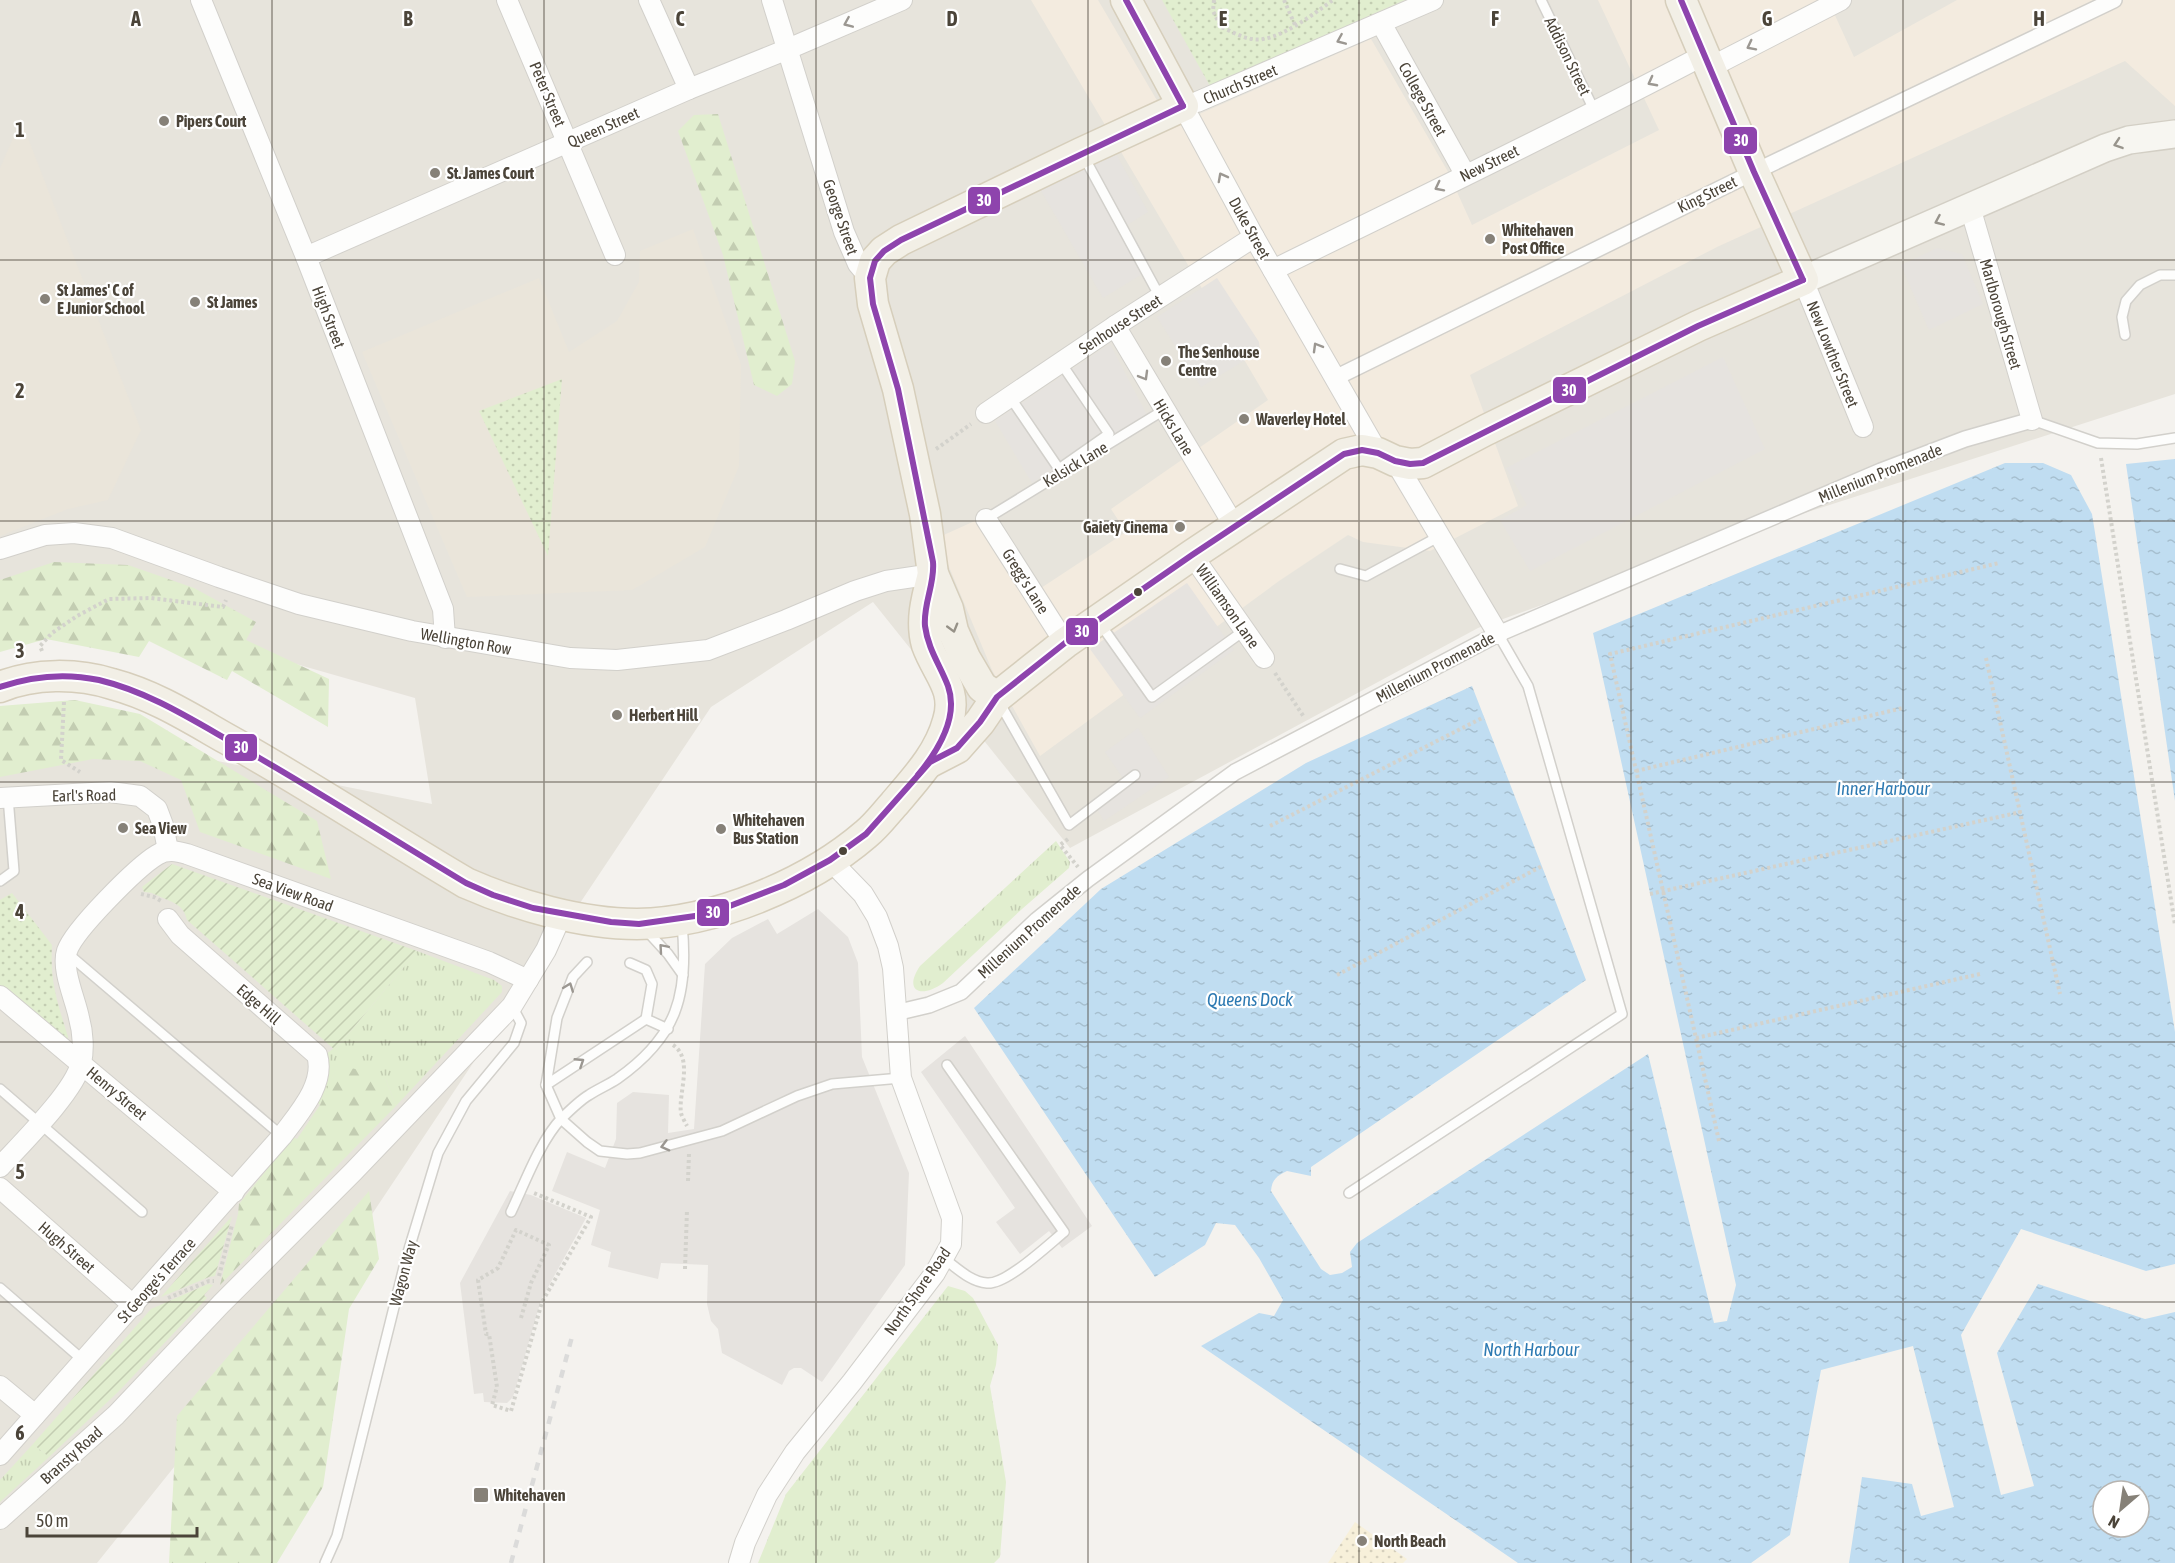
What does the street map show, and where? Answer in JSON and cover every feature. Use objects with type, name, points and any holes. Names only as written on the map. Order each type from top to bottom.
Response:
[{"type":"main road","name":"Duke Street","points":[[1126,0],[1184,106]]},
{"type":"main road","points":[[1681,0],[1803,280]]},
{"type":"main road","name":"Church Street","points":[[870,278],[874,261],[901,240],[1184,106]]},
{"type":"main road","points":[[930,762],[957,748],[980,722],[996,698],[1065,643],[1344,454],[1362,450],[1399,459],[2106,148],[2129,140],[2175,134]]},
{"type":"main road","name":"George Street","points":[[870,278],[873,304],[898,389],[925,514],[933,574],[965,658],[982,687],[996,698]]},
{"type":"main road","name":"George Street","points":[[933,574],[924,610],[927,643],[949,688],[952,701]]},
{"type":"main road","points":[[0,687],[11,682],[50,676],[112,683],[159,701],[277,767],[466,883],[493,895],[533,908],[611,922],[639,924],[709,914],[768,892],[830,860],[866,834],[930,762],[948,722],[952,701],[969,703],[996,698]]},
{"type":"street","name":"High Street","points":[[201,0],[306,257],[443,609],[445,638]]},
{"type":"street","name":"Peter Street","points":[[507,0],[615,255]]},
{"type":"street","points":[[648,0],[689,88]]},
{"type":"street","name":"George Street","points":[[772,0],[844,232],[858,264],[870,278]]},
{"type":"street","name":"Queen Street","points":[[306,257],[689,88],[902,0]]},
{"type":"street","name":"Church Street","points":[[1184,106],[1208,98],[1433,0]]},
{"type":"street","name":"New Street","points":[[1273,270],[1595,112],[1841,0]]},
{"type":"street","name":"King Street","points":[[1335,378],[1754,172],[2114,0]]},
{"type":"street","name":"College Street","points":[[1381,23],[1465,174]]},
{"type":"street","name":"Duke Street","points":[[1184,106],[1254,237],[1335,378],[1399,459],[1440,536],[1497,634]]},
{"type":"street","name":"Marlborough Street","points":[[1970,207],[2032,420]]},
{"type":"street","name":"Senhouse Street","points":[[986,413],[1115,326],[1254,237]]},
{"type":"street","name":"New Lowther Street","points":[[1803,280],[1863,427]]},
{"type":"street","name":"Hicks Lane","points":[[1115,326],[1235,527]]},
{"type":"street","name":"Millenium Promenade","points":[[895,1013],[930,1005],[961,992],[1037,920],[1088,879],[1236,772],[1497,634],[1881,471],[1965,439],[2032,420]]},
{"type":"street","name":"Gregg's Lane","points":[[986,519],[1065,643]]},
{"type":"street","name":"Wellington Row","points":[[0,549],[45,535],[74,533],[112,538],[299,604],[445,638],[570,658],[617,660],[708,650],[855,591],[886,581],[933,574]]},
{"type":"street","name":"Williamson Lane","points":[[1192,555],[1264,658]]},
{"type":"street","name":"Earl's Road","points":[[4,797],[110,792],[140,796],[157,809],[168,850]]},
{"type":"street","points":[[0,1167],[70,1088],[81,1063],[82,1040],[79,1017],[68,980],[66,952],[80,930],[118,888],[157,854],[168,850]]},
{"type":"street","name":"Sea View Road","points":[[168,850],[188,854],[489,962],[528,980]]},
{"type":"street","name":"North Shore Road","points":[[739,1563],[745,1543],[767,1495],[795,1452],[935,1273],[951,1244],[952,1218],[902,1078],[888,946],[878,917],[863,894],[830,860]]},
{"type":"street","name":"Bransty Road","points":[[0,1519],[116,1415],[512,1006],[546,950],[562,914]]},
{"type":"street","name":"Edge Hill","points":[[168,919],[180,936],[317,1055],[320,1065],[318,1075],[307,1100]]},
{"type":"street","name":"Henry Street","points":[[0,996],[234,1192]]},
{"type":"street","name":"St George's Terrace","points":[[0,1455],[234,1192],[282,1136],[307,1100]]},
{"type":"street","name":"Hugh Street","points":[[0,1188],[134,1306]]},
{"type":"street","points":[[0,1386],[35,1415]]},
{"type":"lane","name":"Addison Street","points":[[1541,0],[1595,112]]},
{"type":"lane","points":[[1081,153],[1160,297]]},
{"type":"lane","points":[[2125,335],[2122,317],[2126,301],[2140,285],[2160,275],[2175,275]]},
{"type":"lane","points":[[1010,397],[1059,469],[1109,434],[1061,363]]},
{"type":"lane","name":"Kelsick Lane","points":[[986,519],[1164,410]]},
{"type":"lane","points":[[2032,420],[2098,443],[2137,444],[2175,438]]},
{"type":"lane","points":[[1340,569],[1366,576],[1440,536]]},
{"type":"lane","points":[[1098,620],[1152,697],[1245,630]]},
{"type":"lane","points":[[1349,1193],[1622,1014],[1528,686],[1497,634]]},
{"type":"lane","points":[[996,698],[1069,825],[1135,775]]},
{"type":"lane","points":[[0,881],[14,871],[4,797]]},
{"type":"lane","points":[[511,1212],[552,1129],[587,1096],[616,1080],[646,1055],[668,1029],[679,999],[683,975],[684,948],[681,919]]},
{"type":"lane","points":[[639,924],[668,954],[683,975]]},
{"type":"lane","points":[[66,952],[282,1136]]},
{"type":"lane","points":[[587,962],[573,977],[557,1018],[546,1084],[561,1119],[600,1151],[640,1153],[722,1131],[797,1096],[832,1084],[902,1078]]},
{"type":"lane","points":[[546,1084],[646,1019],[652,984],[646,970],[630,963]]},
{"type":"lane","name":"Wagon Way","points":[[326,1563],[337,1536],[406,1259],[438,1153],[466,1101],[514,1043],[520,1023],[512,1006]]},
{"type":"lane","points":[[646,1019],[668,1029]]},
{"type":"lane","points":[[943,1258],[972,1279],[988,1284],[1003,1279],[1064,1232],[947,1065]]},
{"type":"lane","points":[[0,1089],[142,1212]]},
{"type":"lane","points":[[0,1288],[84,1361]]},
{"type":"path","points":[[1214,0],[1214,11],[1221,27],[1254,40],[1272,36],[1295,25],[1333,0]]},
{"type":"path","points":[[1284,0],[1295,25]]},
{"type":"path","points":[[932,451],[986,413]]},
{"type":"path","points":[[2098,443],[2175,926]]},
{"type":"path","points":[[1719,1141],[1610,654],[1999,563]]},
{"type":"path","points":[[110,792],[61,760],[65,692],[50,676],[40,646],[52,633],[109,599],[151,598],[223,607],[234,582]]},
{"type":"path","points":[[1986,658],[2060,994]]},
{"type":"path","points":[[1287,691],[1313,732]]},
{"type":"path","points":[[1636,771],[1903,708]]},
{"type":"path","points":[[1270,826],[1484,717]]},
{"type":"path","points":[[1650,894],[2021,812]]},
{"type":"path","points":[[1069,838],[1060,845],[1088,879]]},
{"type":"path","points":[[1337,975],[1542,866]]},
{"type":"path","points":[[1696,1038],[1980,974]]},
{"type":"path","points":[[662,1038],[677,1047],[682,1058],[684,1072],[681,1114],[689,1130]]},
{"type":"path","points":[[688,1181],[689,1151]]},
{"type":"path","points":[[521,1318],[531,1283],[549,1245],[516,1230],[498,1268],[478,1280],[497,1387],[492,1405],[511,1411],[542,1302],[591,1217],[535,1194]]},
{"type":"path","points":[[685,1269],[687,1210]]},
{"type":"path","points":[[159,1303],[209,1281],[218,1281],[232,1225]]},
{"type":"shaded area","points":[[0,0],[2175,0],[2175,394],[1736,535],[1478,628],[1070,848],[873,602],[711,707],[346,1253],[97,1563],[0,1563],[0,770],[63,730],[432,804],[415,698],[15,584],[0,590]]},
{"type":"shaded area","points":[[1031,0],[1098,0],[1172,126],[1371,39],[1447,170],[1472,225],[1659,130],[1598,0],[1828,0],[1854,57],[1957,0],[2175,0],[2175,106],[2125,61],[1717,247],[1470,375],[1518,506],[1430,551],[1363,542],[1348,535],[1279,581],[1040,756],[992,670],[937,538],[988,515],[1038,590],[1126,532],[1111,509],[1268,400]]},
{"type":"shaded area","name":"St James' C of E Junior School","points":[[21,120],[141,430],[108,500],[68,509],[0,536],[0,168]]},
{"type":"shaded area","points":[[1116,154],[1148,212],[1127,225],[1152,268],[1103,298],[1040,189]]},
{"type":"shaded area","points":[[693,229],[741,365],[739,466],[705,547],[632,590],[467,597],[362,352],[539,278],[569,352],[617,321],[639,282],[640,251]]},
{"type":"shaded area","points":[[1937,248],[1962,254],[1983,304],[1929,330],[1901,265]]},
{"type":"shaded area","points":[[1217,278],[1259,342],[1260,351],[1201,387],[1157,317]]},
{"type":"shaded area","points":[[1110,344],[1147,415],[1032,483],[995,421]]},
{"type":"shaded area","points":[[1723,357],[1765,449],[1530,571],[1500,520],[1527,505],[1506,468]]},
{"type":"shaded area","points":[[1187,583],[1234,650],[1140,718],[1090,649]]},
{"type":"shaded area","points":[[1138,728],[1169,777],[1104,821],[1092,800],[1123,778],[1105,752]]},
{"type":"shaded area","points":[[818,909],[848,937],[858,963],[862,1057],[909,1173],[905,1265],[822,1382],[801,1368],[794,1368],[789,1371],[782,1385],[722,1353],[718,1329],[711,1321],[707,1304],[708,1265],[661,1263],[658,1279],[608,1267],[611,1252],[591,1245],[600,1210],[552,1191],[567,1152],[605,1168],[616,1139],[617,1103],[633,1092],[669,1095],[668,1133],[694,1129],[705,964],[732,938],[768,919],[777,934]]},
{"type":"shaded area","points":[[965,1036],[1092,1226],[1062,1248],[1049,1231],[1020,1254],[996,1222],[1015,1208],[921,1072]]},
{"type":"shaded area","points":[[510,1191],[531,1195],[586,1218],[541,1300],[513,1397],[507,1403],[484,1402],[483,1393],[474,1394],[460,1283]]},
{"type":"green space","points":[[1162,0],[1405,0],[1210,86]]},
{"type":"green space","points":[[718,114],[795,361],[792,384],[777,396],[754,385],[723,255],[678,131],[694,115]]},
{"type":"green space","points":[[562,379],[548,556],[479,411]]},
{"type":"green space","points":[[54,562],[128,565],[194,588],[256,622],[246,640],[329,679],[328,727],[232,671],[227,680],[149,641],[139,657],[46,639],[0,652],[0,580]]},
{"type":"green space","points":[[75,700],[140,714],[317,821],[331,879],[200,832],[181,780],[140,761],[93,759],[0,777],[0,706]]},
{"type":"green space","points":[[1056,841],[1070,862],[1069,868],[943,983],[928,991],[917,990],[913,981],[920,966]]},
{"type":"green space","points":[[172,864],[417,951],[335,1050],[187,920],[184,911],[178,906],[154,894],[144,892],[142,887]]},
{"type":"green space","points":[[12,893],[52,945],[53,981],[68,1037],[67,1044],[0,985],[0,900]]},
{"type":"green space","points":[[417,951],[494,980],[502,986],[502,992],[396,1106],[386,1080],[338,1066],[320,1105],[315,1101],[325,1055],[334,1048],[336,1049]]},
{"type":"green space","points":[[338,1065],[364,1071],[386,1080],[396,1106],[220,1285],[239,1204],[293,1137],[297,1139],[320,1105]]},
{"type":"green space","points":[[369,1191],[379,1259],[349,1309],[323,1487],[277,1563],[169,1563],[177,1416]]},
{"type":"green space","points":[[232,1216],[215,1276],[161,1297]]},
{"type":"green space","points":[[208,1284],[213,1285],[204,1295],[207,1298],[118,1392],[49,1457],[33,1444],[151,1309]]},
{"type":"green space","points":[[948,1286],[965,1291],[973,1298],[998,1345],[996,1365],[990,1386],[1006,1482],[1000,1557],[994,1563],[758,1563],[786,1494]]},
{"type":"green space","points":[[33,1444],[49,1457],[0,1502],[0,1480]]},
{"type":"sand","name":"North Beach","points":[[1355,1522],[1407,1559],[1403,1563],[1328,1563]]},
{"type":"water","points":[[2175,459],[2175,801],[2126,464]]},
{"type":"water","points":[[2005,463],[2043,463],[2071,475],[2092,514],[2175,1032],[2175,1264],[2146,1271],[2021,1229],[1961,1335],[2001,1495],[2034,1486],[1997,1353],[2038,1284],[2145,1319],[2175,1312],[2175,1563],[1849,1563],[1862,1477],[1912,1484],[1921,1516],[1954,1507],[1913,1346],[1821,1370],[1790,1535],[1751,1563],[1518,1563],[1201,1346],[1259,1313],[1274,1316],[1283,1300],[1259,1258],[1235,1225],[1216,1223],[1205,1245],[1155,1277],[974,1008],[1101,889],[1306,763],[1472,686],[1586,980],[1311,1167],[1311,1176],[1287,1171],[1276,1178],[1271,1191],[1321,1269],[1330,1275],[1342,1273],[1352,1267],[1350,1252],[1357,1243],[1648,1054],[1714,1323],[1727,1321],[1736,1285],[1593,633]]},
{"type":"railway","points":[[511,1563],[573,1333]]},
{"type":"transit line","name":"30","points":[[1126,0],[1183,106]]},
{"type":"transit line","name":"30","points":[[1681,0],[1803,280]]},
{"type":"transit line","name":"30","points":[[918,775],[944,734],[951,710],[951,698],[925,626],[933,562],[898,389],[873,304],[870,278],[875,261],[884,251],[901,240],[1183,106]]},
{"type":"transit line","name":"30","points":[[0,687],[24,680],[62,676],[99,680],[152,699],[264,761],[466,883],[493,895],[533,908],[611,922],[639,924],[709,914],[784,885],[830,860],[866,834],[930,762],[957,748],[980,722],[997,697],[1065,643],[1344,454],[1362,450],[1378,453],[1395,461],[1410,464],[1423,463],[1698,326],[1803,280]]},
{"type":"place","name":"Pipers Court","points":[[164,121]]},
{"type":"place","name":"St. James Court","points":[[435,173]]},
{"type":"place","name":"Whitehaven Post Office","points":[[1490,239]]},
{"type":"place","name":"St James' C of E Junior School","points":[[45,299]]},
{"type":"place","name":"St James","points":[[195,302]]},
{"type":"place","name":"The Senhouse Centre","points":[[1166,361]]},
{"type":"place","name":"Waverley Hotel","points":[[1244,419]]},
{"type":"place","name":"Gaiety Cinema","points":[[1180,527]]},
{"type":"place","name":"Herbert Hill","points":[[617,715]]},
{"type":"place","name":"Sea View","points":[[123,828]]},
{"type":"place","name":"Whitehaven Bus Station","points":[[721,829]]},
{"type":"place","name":"Whitehaven","points":[[481,1495]]},
{"type":"place","name":"North Beach","points":[[1362,1541]]},
{"type":"water label","name":"Inner Harbour","points":[[1883,788]]},
{"type":"water label","name":"Queens Dock","points":[[1250,999]]},
{"type":"water label","name":"North Harbour","points":[[1531,1349]]}]
